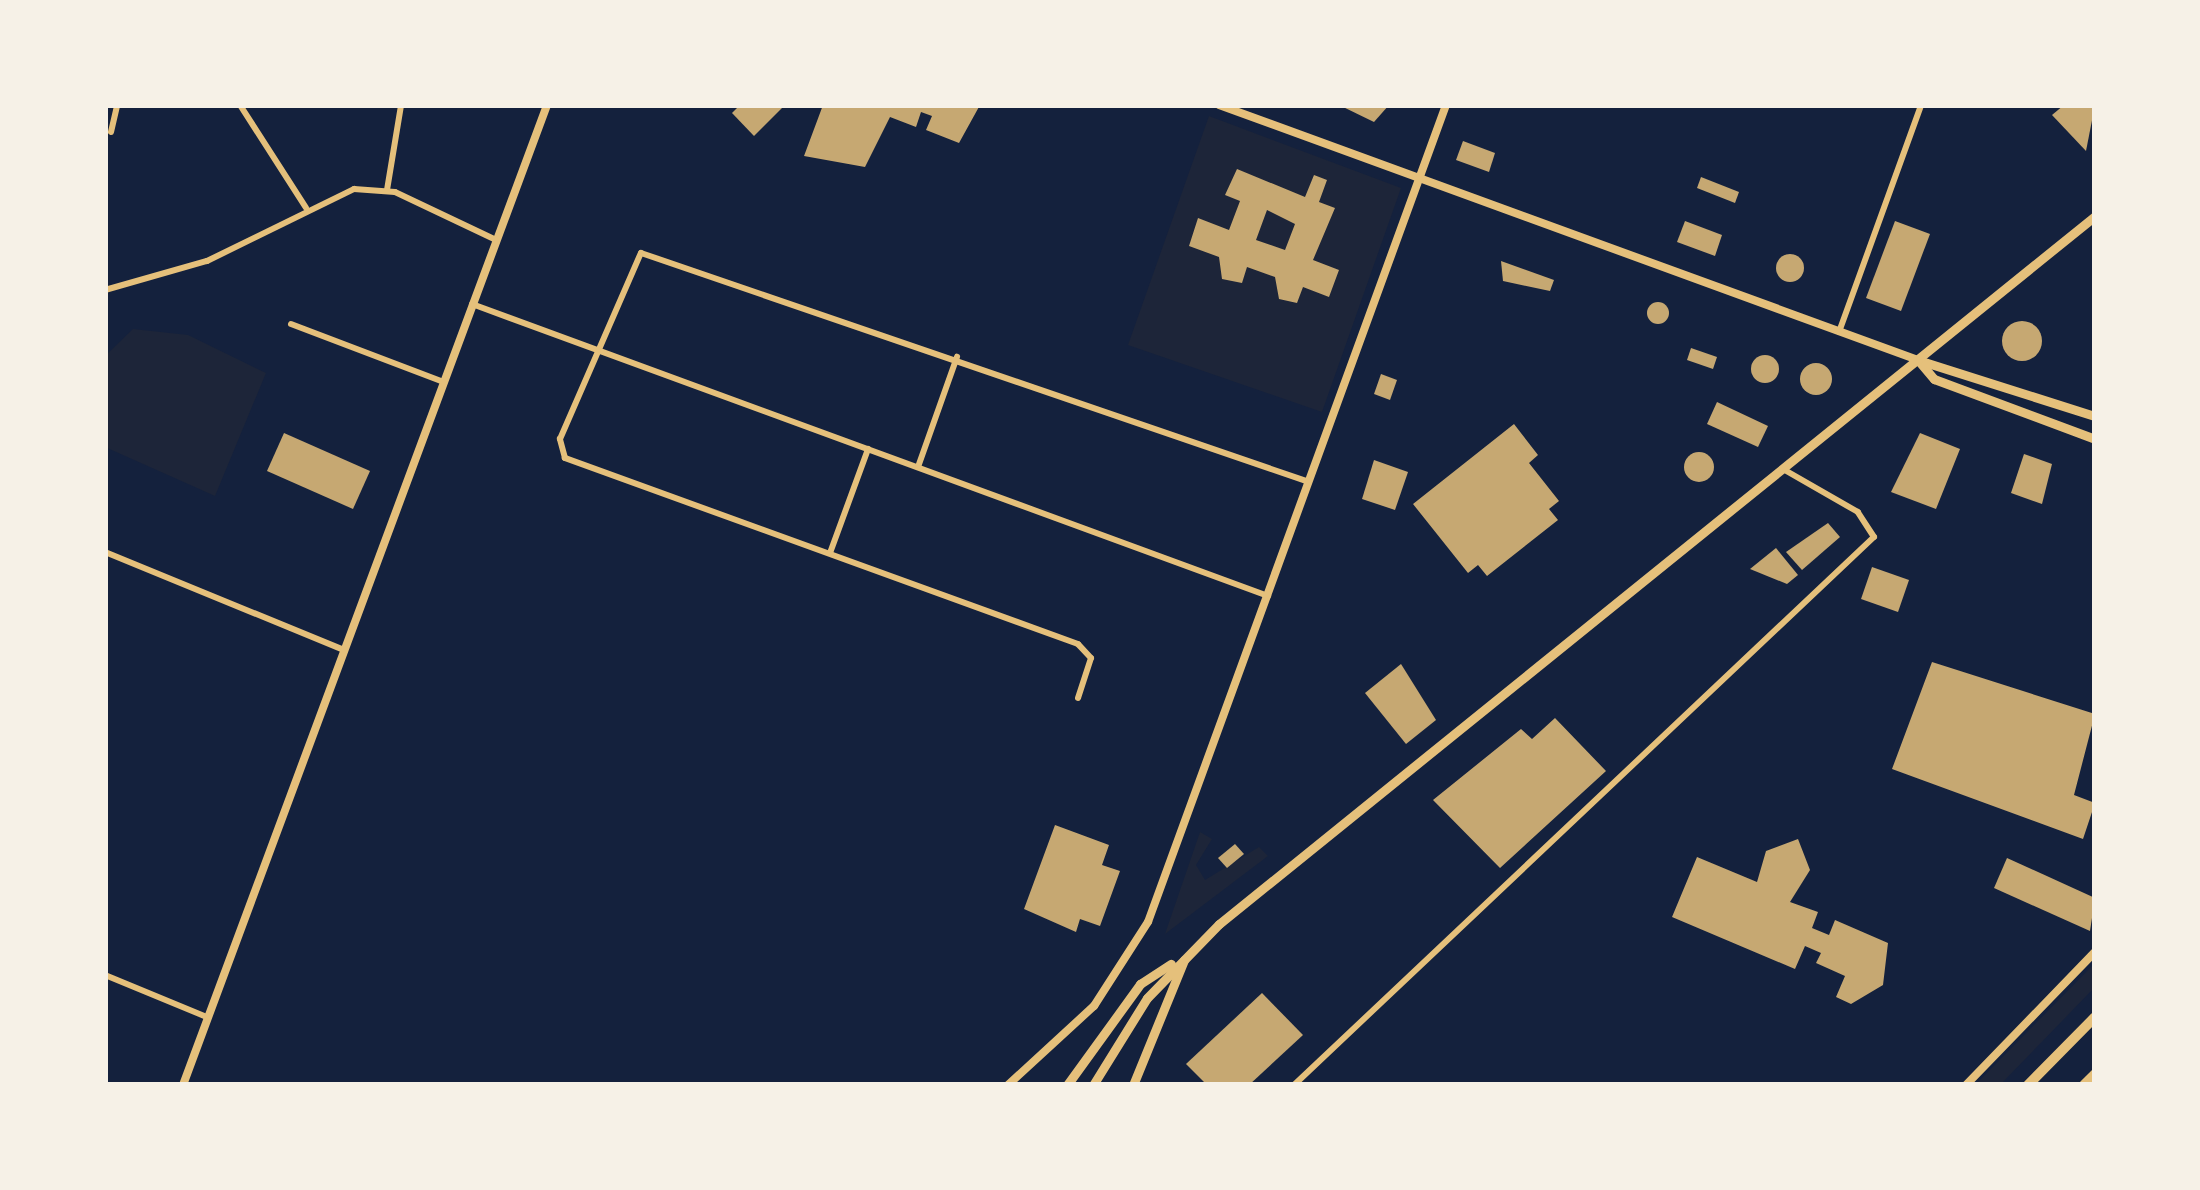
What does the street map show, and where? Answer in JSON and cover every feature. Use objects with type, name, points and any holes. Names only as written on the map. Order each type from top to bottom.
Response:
[{"type":"highway","points":[[2028,1085],[2095,1016]]},
{"type":"highway","points":[[2084,1085],[2095,1075]]},
{"type":"main road","points":[[1067,1085],[1140,984],[1186,955],[2095,216]]},
{"type":"main road","points":[[1918,360],[2095,416]]},
{"type":"main road","points":[[1918,360],[1934,380],[2095,439]]},
{"type":"main road","points":[[1093,1085],[1186,955]]},
{"type":"main road","points":[[1133,1085],[1186,955]]},
{"type":"street","points":[[111,132],[116,105]]},
{"type":"street","points":[[240,105],[306,208]]},
{"type":"street","points":[[388,190],[401,105]]},
{"type":"street","points":[[183,1085],[547,105]]},
{"type":"street","points":[[1219,105],[1918,360]]},
{"type":"street","points":[[1008,1085],[1054,1047],[1148,922],[1446,105]]},
{"type":"street","points":[[1839,332],[1922,105]]},
{"type":"street","points":[[105,290],[235,249],[306,208],[388,190],[496,240]]},
{"type":"street","points":[[1078,698],[1090,654],[562,454],[597,352],[645,250],[1310,482]]},
{"type":"street","points":[[472,304],[1268,596]]},
{"type":"street","points":[[291,324],[444,382]]},
{"type":"street","points":[[918,467],[957,356]]},
{"type":"street","points":[[830,553],[868,449]]},
{"type":"street","points":[[1294,1085],[1874,537],[1862,514],[1783,469]]},
{"type":"street","points":[[105,552],[344,650]]},
{"type":"street","points":[[1966,1085],[2095,952]]},
{"type":"street","points":[[105,975],[208,1017]]},
{"type":"shaded area","points":[[1209,116],[1401,188],[1322,412],[1128,345]]},
{"type":"shaded area","points":[[133,329],[188,335],[266,373],[215,496],[105,447],[105,356]]},
{"type":"shaded area","points":[[1200,832],[1212,839],[1196,865],[1205,880],[1259,847],[1268,856],[1165,934]]},
{"type":"shaded area","points":[[2095,963],[2095,987],[2000,1085],[1975,1085]]},
{"type":"building","points":[[740,105],[785,105],[754,136],[732,113]]},
{"type":"building","points":[[823,105],[980,105],[959,143],[926,130],[932,116],[921,112],[916,127],[890,117],[865,167],[804,156]]},
{"type":"building","points":[[1339,105],[1389,105],[1374,122]]},
{"type":"building","points":[[2064,105],[2095,105],[2086,151],[2052,115]]},
{"type":"building","points":[[1463,141],[1495,153],[1489,172],[1456,160]]},
{"type":"building","points":[[1237,169],[1305,197],[1314,175],[1327,180],[1319,202],[1335,208],[1313,260],[1339,270],[1329,297],[1303,287],[1297,303],[1279,299],[1275,277],[1247,267],[1242,283],[1222,279],[1219,257],[1189,246],[1198,218],[1229,230],[1240,201],[1225,195]],"holes":[[[1267,210],[1295,224],[1285,250],[1256,240]]]},
{"type":"building","points":[[1701,177],[1739,192],[1735,203],[1697,188]]},
{"type":"building","points":[[1685,221],[1722,235],[1715,256],[1677,242]]},
{"type":"building","points":[[1895,221],[1930,234],[1901,311],[1866,298]]},
{"type":"building","points":[[1790,254],[1800,258],[1804,268],[1800,278],[1790,282],[1780,278],[1776,268],[1780,258]]},
{"type":"building","points":[[1501,261],[1554,280],[1550,291],[1503,281]]},
{"type":"building","points":[[1658,302],[1669,313],[1658,324],[1647,313]]},
{"type":"building","points":[[2022,321],[2036,327],[2042,341],[2036,355],[2022,361],[2008,355],[2002,341],[2008,327]]},
{"type":"building","points":[[1691,348],[1717,357],[1713,369],[1687,360]]},
{"type":"building","points":[[1765,355],[1775,359],[1779,369],[1775,379],[1765,383],[1755,379],[1751,369],[1755,359]]},
{"type":"building","points":[[1816,363],[1827,368],[1832,379],[1827,390],[1816,395],[1805,390],[1800,379],[1805,368]]},
{"type":"building","points":[[1381,374],[1397,380],[1390,400],[1374,394]]},
{"type":"building","points":[[1717,402],[1768,426],[1758,447],[1707,424]]},
{"type":"building","points":[[1514,424],[1538,455],[1529,463],[1559,501],[1549,509],[1558,520],[1487,576],[1478,565],[1468,573],[1413,504]]},
{"type":"building","points":[[284,433],[370,471],[353,509],[267,471]]},
{"type":"building","points":[[1920,433],[1960,449],[1936,509],[1891,492]]},
{"type":"building","points":[[1699,452],[1714,467],[1699,482],[1684,467]]},
{"type":"building","points":[[2024,454],[2052,464],[2042,504],[2011,493]]},
{"type":"building","points":[[1374,460],[1408,472],[1395,510],[1362,499]]},
{"type":"building","points":[[1828,523],[1840,537],[1802,570],[1786,552]]},
{"type":"building","points":[[1776,548],[1798,575],[1787,584],[1750,569]]},
{"type":"building","points":[[1872,567],[1909,580],[1898,612],[1861,599]]},
{"type":"building","points":[[1932,662],[2095,714],[2074,795],[2095,803],[2083,839],[1892,769]]},
{"type":"building","points":[[1401,664],[1436,720],[1406,744],[1365,693]]},
{"type":"building","points":[[1555,718],[1606,771],[1500,868],[1433,800],[1521,729],[1532,739]]},
{"type":"building","points":[[1055,825],[1109,845],[1102,865],[1120,871],[1100,926],[1080,919],[1076,932],[1024,909]]},
{"type":"building","points":[[1798,839],[1810,870],[1790,902],[1818,912],[1812,928],[1829,935],[1835,920],[1888,943],[1883,985],[1851,1004],[1836,997],[1845,976],[1816,963],[1821,953],[1805,946],[1795,969],[1672,917],[1697,857],[1757,882],[1766,851]]},
{"type":"building","points":[[1235,844],[1244,854],[1227,868],[1218,858]]},
{"type":"building","points":[[2007,858],[2095,898],[2090,931],[1994,888]]},
{"type":"building","points":[[1262,993],[1303,1035],[1249,1085],[1207,1085],[1186,1064]]}]
